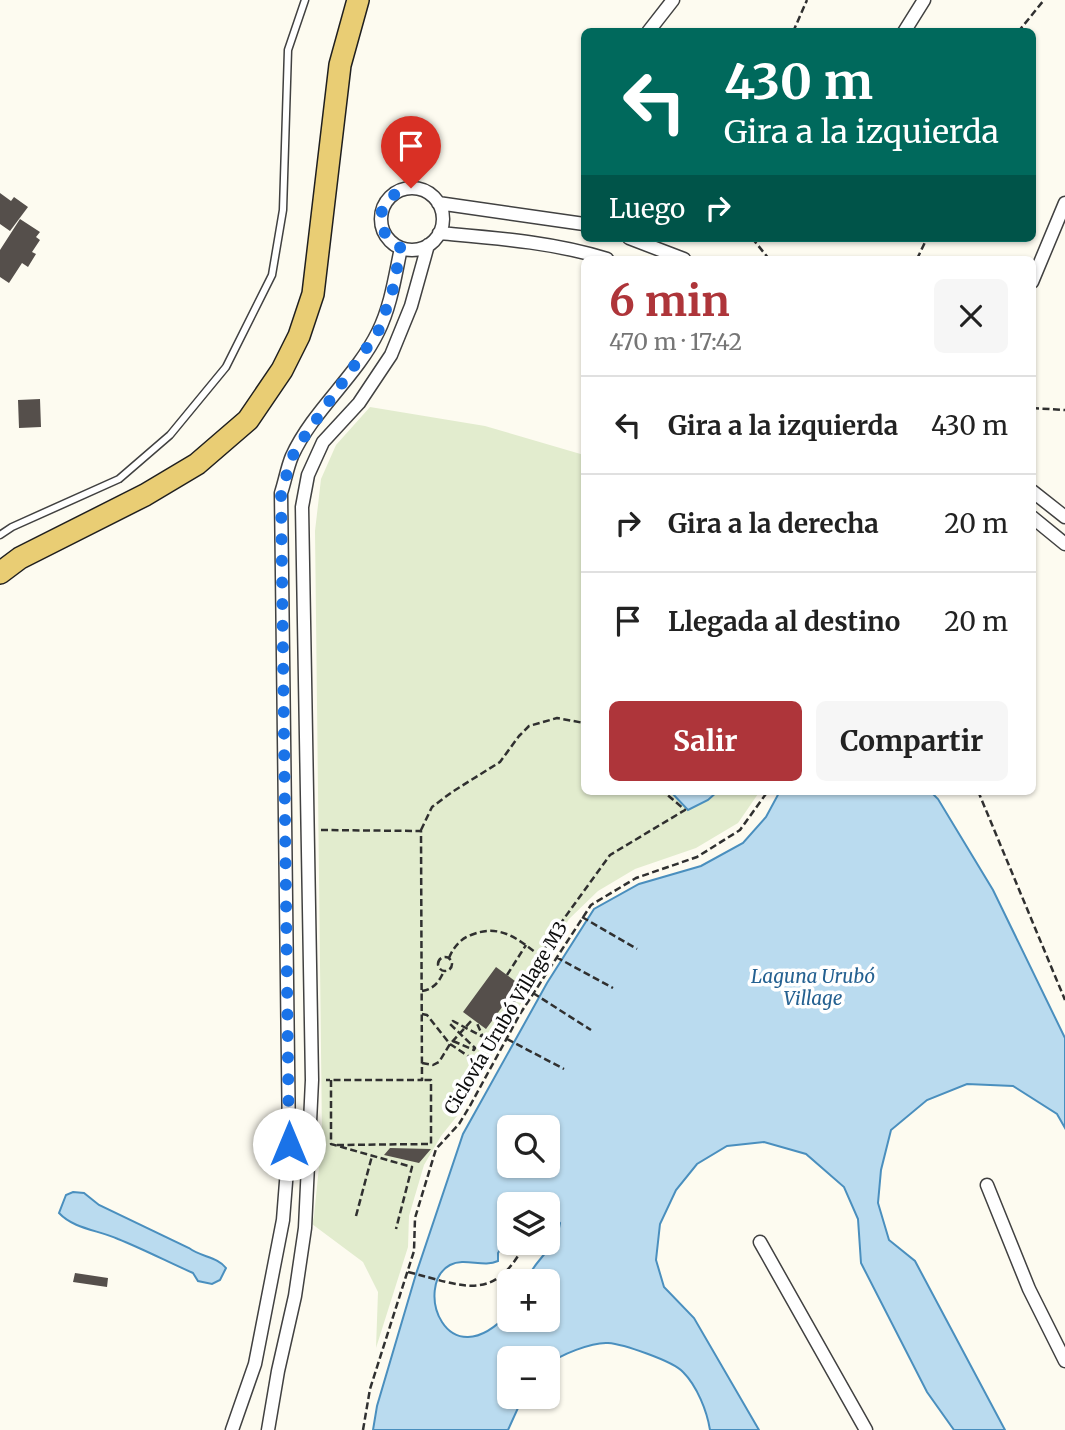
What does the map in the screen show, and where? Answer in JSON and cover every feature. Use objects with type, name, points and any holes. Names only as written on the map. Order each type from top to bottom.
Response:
[{"type":"main road","points":[[0,573],[20,558],[145,495],[197,464],[248,419],[282,370],[299,337],[313,294],[340,65],[358,0]]},
{"type":"street","points":[[651,28],[673,0]]},
{"type":"street","points":[[906,28],[923,0]]},
{"type":"street","points":[[401,190],[422,190],[438,203],[442,213],[439,233],[428,245],[419,249],[401,248],[385,235],[381,225],[385,204],[392,195],[401,190]]},
{"type":"street","points":[[438,203],[581,224]]},
{"type":"street","points":[[1036,272],[1065,203]]},
{"type":"street","points":[[439,233],[513,240],[597,256]]},
{"type":"street","points":[[638,242],[669,256]]},
{"type":"street","points":[[268,1430],[295,1296],[305,1228],[312,1070],[302,507],[308,475],[323,442],[359,403],[391,355],[411,306],[428,245]]},
{"type":"street","points":[[232,1430],[255,1364],[283,1220],[289,1144],[281,493],[292,457],[313,422],[378,332],[392,293],[401,248]]},
{"type":"street","points":[[289,468],[308,475]]},
{"type":"street","points":[[1036,494],[1065,517]]},
{"type":"street","points":[[1036,520],[1065,544]]},
{"type":"street","points":[[289,1036],[311,1036]]},
{"type":"street","points":[[987,1185],[1029,1289],[1065,1362]]},
{"type":"street","points":[[760,1242],[866,1430]]},
{"type":"lane","points":[[0,535],[12,527],[119,479],[170,435],[226,367],[272,275],[283,210],[288,50],[305,0]]},
{"type":"path","points":[[795,28],[807,0]]},
{"type":"path","points":[[1021,28],[1044,0]]},
{"type":"path","points":[[755,242],[767,256]]},
{"type":"path","points":[[1036,408],[1065,410]]},
{"type":"path","points":[[422,1080],[421,831],[432,807],[500,762],[529,726],[557,718],[581,722]]},
{"type":"path","points":[[422,1014],[427,1015],[452,1043],[474,1060],[510,1009],[555,931],[610,855],[685,810],[668,795]]},
{"type":"path","name":"Ciclovía Urubó Village M3","points":[[363,1430],[370,1389],[414,1251],[415,1218],[436,1149],[465,1114],[533,993],[591,905],[636,878],[697,856],[740,830],[765,795]]},
{"type":"path","points":[[980,795],[1065,1000]]},
{"type":"path","points":[[307,830],[421,831]]},
{"type":"path","points":[[582,916],[637,949]]},
{"type":"path","points":[[422,991],[436,985],[444,971],[451,967],[449,958],[452,950],[466,937],[491,929],[512,936],[540,956]]},
{"type":"path","points":[[507,975],[526,945]]},
{"type":"path","points":[[444,971],[438,967],[439,961],[444,957],[449,958]]},
{"type":"path","points":[[556,957],[613,988]]},
{"type":"path","points":[[533,993],[592,1030]]},
{"type":"path","points":[[422,1063],[433,1065],[439,1062],[452,1043],[460,1034],[467,1027],[475,1020],[483,1037],[467,1027],[453,1021],[450,1024],[460,1034],[475,1048],[474,1050],[452,1043]]},
{"type":"path","points":[[507,1038],[564,1069]]},
{"type":"path","points":[[312,1070],[321,1079],[331,1080],[430,1080],[431,1144],[334,1145]]},
{"type":"path","points":[[331,1080],[331,1144],[412,1167],[396,1229]]},
{"type":"path","points":[[356,1216],[372,1156]]},
{"type":"path","points":[[408,1272],[464,1286],[494,1282],[505,1275],[518,1255]]},
{"type":"green space","points":[[370,407],[485,426],[581,454],[581,795],[757,795],[738,823],[696,848],[635,869],[598,891],[569,919],[457,1116],[424,1165],[409,1216],[408,1247],[376,1348],[378,1292],[363,1262],[312,1224],[322,1137],[315,531],[321,479],[336,445]]},
{"type":"water","points":[[674,795],[714,795],[708,800],[688,810]]},
{"type":"water","name":"Laguna Urubó Village","points":[[778,795],[934,795],[993,890],[1065,1038],[1065,1128],[1057,1114],[1013,1086],[967,1084],[927,1100],[891,1130],[881,1170],[878,1203],[889,1240],[915,1261],[1005,1430],[954,1430],[927,1392],[861,1263],[858,1219],[844,1187],[806,1154],[764,1142],[727,1146],[697,1164],[676,1190],[660,1224],[656,1260],[664,1287],[694,1318],[759,1430],[710,1430],[701,1399],[683,1372],[647,1354],[608,1343],[593,1345],[560,1357],[560,1346],[497,1346],[497,1409],[518,1409],[508,1430],[373,1430],[377,1406],[416,1274],[463,1134],[547,983],[594,909],[639,884],[701,866],[743,843],[766,817]],"holes":[[[497,1192],[560,1192],[560,1255],[544,1255],[533,1269],[560,1269],[560,1332],[497,1332],[497,1323],[487,1331],[468,1337],[453,1333],[442,1322],[436,1307],[435,1290],[439,1276],[456,1263],[498,1261]]]},
{"type":"water","points":[[73,1192],[84,1193],[99,1205],[219,1262],[226,1268],[220,1280],[212,1284],[198,1281],[193,1273],[146,1251],[72,1223],[59,1213],[66,1195]]},
{"type":"building","points":[[0,193],[11,201],[14,197],[28,207],[10,231],[0,224]]},
{"type":"building","points":[[20,219],[40,232],[36,237],[40,240],[32,252],[36,254],[28,267],[22,263],[9,283],[0,277],[0,250]]},
{"type":"building","points":[[40,399],[41,427],[19,428],[18,400]]},
{"type":"building","points":[[496,967],[519,984],[486,1029],[463,1012]]},
{"type":"building","points":[[390,1148],[431,1149],[419,1163],[384,1155]]},
{"type":"building","points":[[75,1273],[108,1278],[107,1287],[73,1282]]},
{"type":"route","points":[[289,1144],[281,493],[292,457],[302,440],[378,332],[392,293],[401,248],[385,235],[381,214],[392,195],[411,188]]}]
